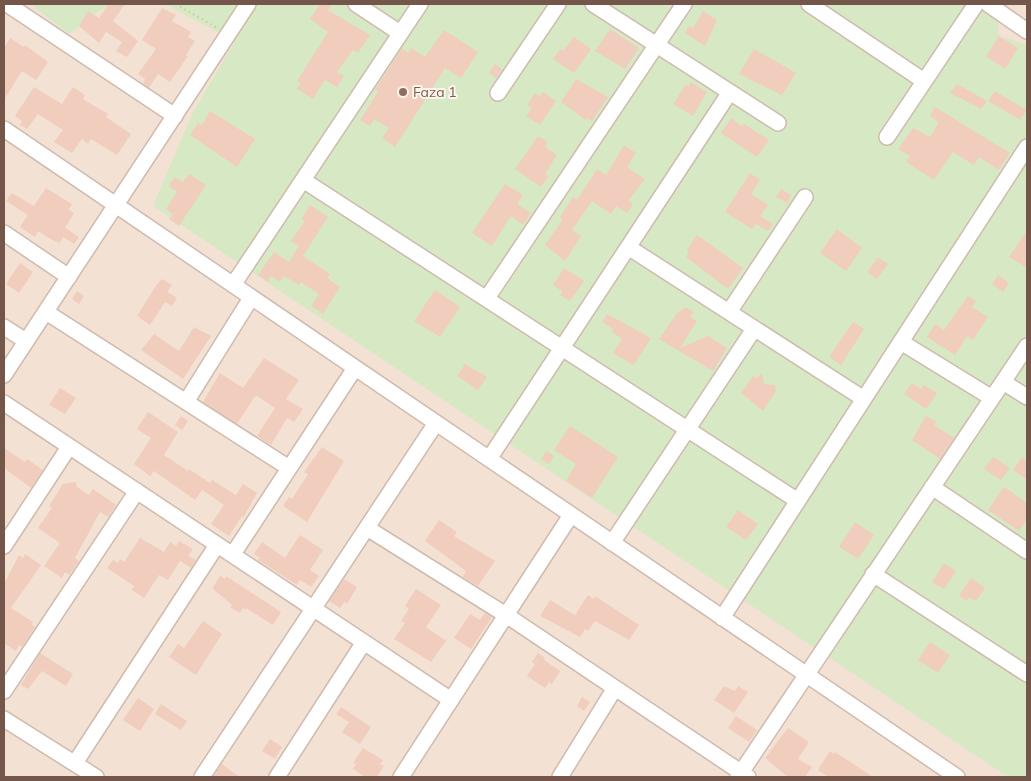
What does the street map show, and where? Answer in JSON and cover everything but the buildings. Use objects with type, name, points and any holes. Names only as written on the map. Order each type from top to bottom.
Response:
[{"type":"street","points":[[7,4],[175,116]]},
{"type":"street","points":[[4,376],[248,4]]},
{"type":"street","points":[[356,4],[400,33]]},
{"type":"street","points":[[233,285],[420,4]]},
{"type":"street","points":[[498,92],[558,4]]},
{"type":"street","points":[[594,4],[778,123]]},
{"type":"street","points":[[487,298],[684,4]]},
{"type":"street","points":[[810,4],[924,81]]},
{"type":"street","points":[[887,137],[976,4]]},
{"type":"street","points":[[988,4],[1027,31]]},
{"type":"street","points":[[489,459],[730,92]]},
{"type":"street","points":[[4,129],[956,777]]},
{"type":"street","points":[[722,618],[1027,148]]},
{"type":"street","points":[[303,180],[798,501]]},
{"type":"street","points":[[729,312],[805,197]]},
{"type":"street","points":[[4,233],[69,277]]},
{"type":"street","points":[[628,247],[864,399]]},
{"type":"street","points":[[186,402],[251,298]]},
{"type":"street","points":[[46,312],[289,468]]},
{"type":"street","points":[[4,327],[26,341]]},
{"type":"street","points":[[612,543],[754,329]]},
{"type":"street","points":[[901,342],[992,398]]},
{"type":"street","points":[[367,528],[506,615],[742,776],[806,675],[1027,346]]},
{"type":"street","points":[[234,554],[355,368]]},
{"type":"street","points":[[1003,382],[1027,397]]},
{"type":"street","points":[[4,403],[69,448],[217,545],[234,554],[313,609],[451,700]]},
{"type":"street","points":[[202,777],[436,423]]},
{"type":"street","points":[[4,546],[69,448]]},
{"type":"street","points":[[932,487],[1024,543]]},
{"type":"street","points":[[4,692],[137,491]]},
{"type":"street","points":[[401,777],[571,515]]},
{"type":"street","points":[[75,763],[217,545]]},
{"type":"street","points":[[874,574],[1027,674]]},
{"type":"street","points":[[277,777],[364,642]]},
{"type":"street","points":[[560,777],[615,688]]},
{"type":"street","points":[[4,719],[96,777]]},
{"type":"path","points":[[176,4],[228,35]]},
{"type":"shaded area","points":[[4,4],[1027,4],[1027,777],[4,777]]},
{"type":"green space","points":[[30,4],[120,4],[99,11],[69,34]]},
{"type":"green space","points":[[164,4],[996,4],[999,36],[1027,45],[1027,777],[1008,777],[153,206],[192,114],[235,41]]},
{"type":"place","name":"Faza 1","points":[[403,92]]}]
